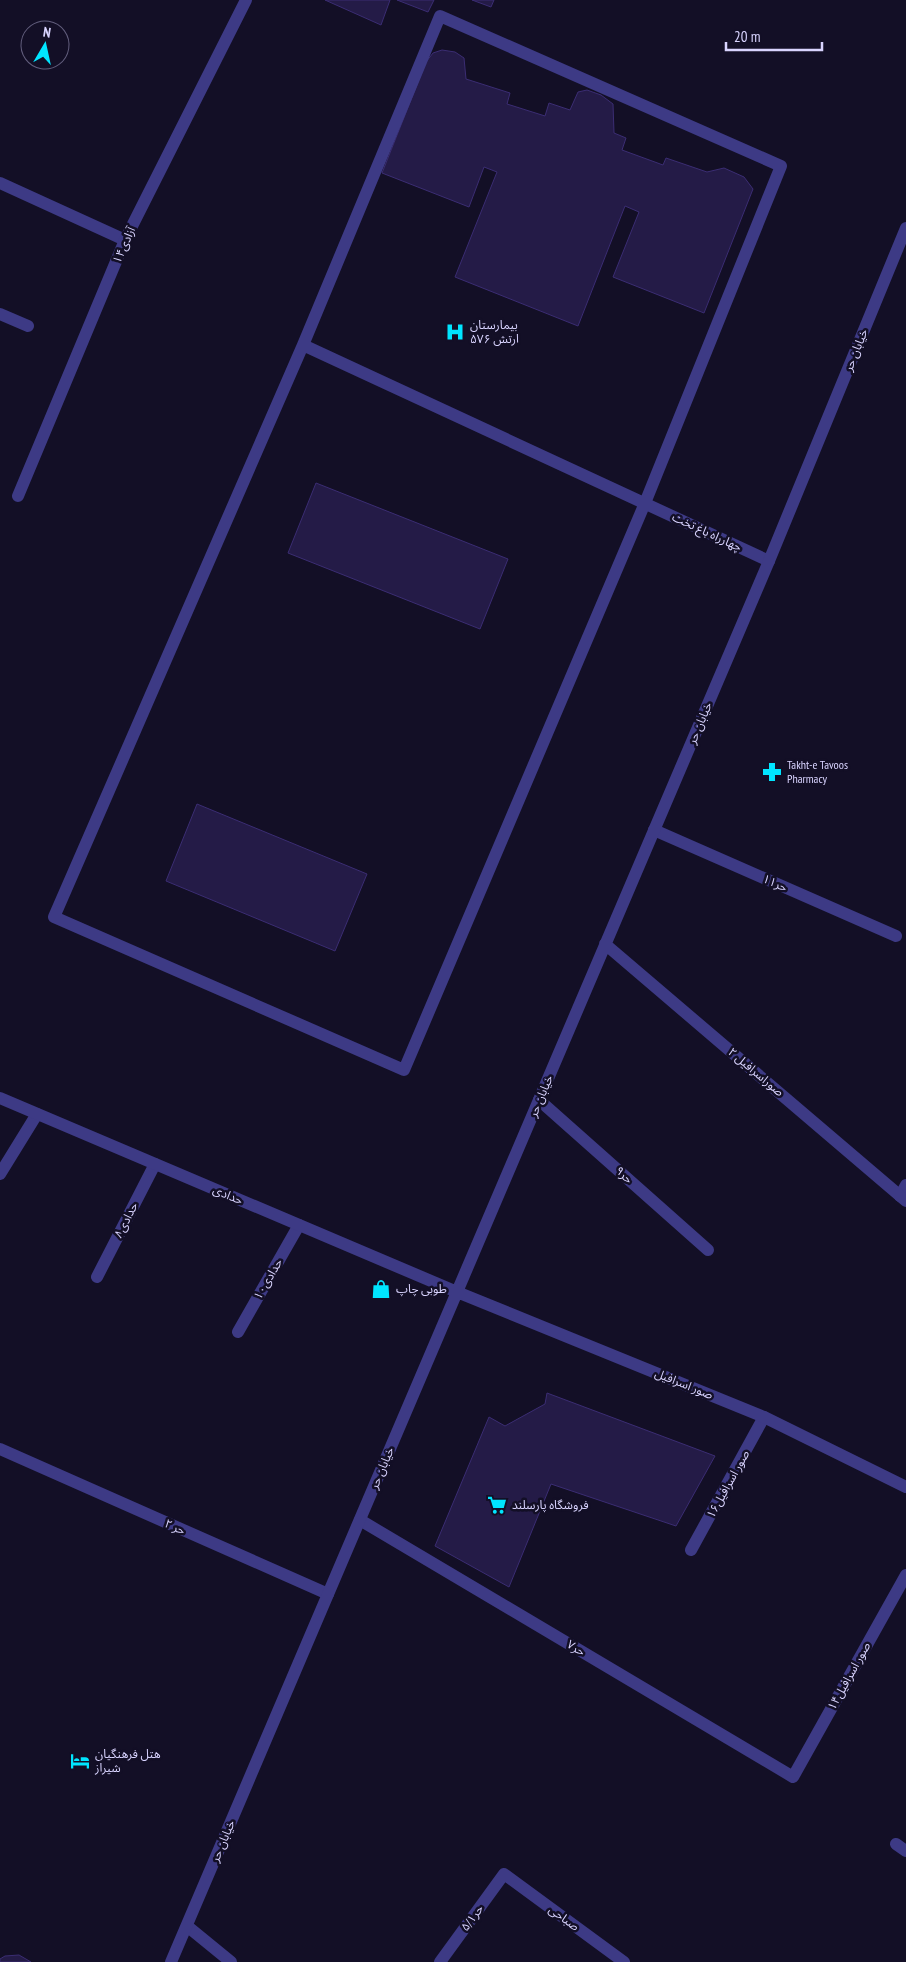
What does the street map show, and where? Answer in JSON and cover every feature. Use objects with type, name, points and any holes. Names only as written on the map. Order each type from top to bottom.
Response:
[{"type":"street","name":"آزادی۱۴","points":[[18,496],[125,240],[246,0]]},
{"type":"street","points":[[440,16],[781,166],[645,503],[404,1070],[54,917],[303,344],[440,16]]},
{"type":"street","points":[[0,183],[125,240]]},
{"type":"street","name":"خیابان حر","points":[[172,1962],[901,251],[906,228]]},
{"type":"street","points":[[0,314],[28,326]]},
{"type":"street","name":"چهارراه باغ تخت","points":[[303,344],[769,561]]},
{"type":"street","name":"حر۱۱","points":[[654,830],[896,936]]},
{"type":"street","name":"صوراسرافیل ۲","points":[[605,944],[904,1194]]},
{"type":"street","name":"حدادی","points":[[0,1098],[457,1292]]},
{"type":"street","name":"حر۹","points":[[539,1100],[708,1250]]},
{"type":"street","points":[[0,1174],[37,1114]]},
{"type":"street","name":"۸حدادی","points":[[97,1277],[155,1164]]},
{"type":"street","name":"حدادی۱۰","points":[[238,1332],[299,1225]]},
{"type":"street","name":"صور اسرافیل","points":[[457,1292],[764,1417],[906,1487]]},
{"type":"street","name":"صور اسرافیل۱۶","points":[[691,1550],[764,1417]]},
{"type":"street","name":"۲ حر","points":[[0,1449],[328,1594]]},
{"type":"street","name":"حر۷","points":[[360,1520],[793,1776]]},
{"type":"street","name":"صور اسرافیل۱۴","points":[[793,1776],[906,1575]]},
{"type":"street","name":"حر۵/۱","points":[[440,1962],[504,1874]]},
{"type":"street","name":"صباحی","points":[[504,1874],[624,1962]]},
{"type":"street","points":[[187,1926],[231,1962]]},
{"type":"building","points":[[325,0],[390,0],[381,25]]},
{"type":"building","points":[[397,0],[434,0],[428,12]]},
{"type":"building","points":[[472,0],[494,0],[491,7]]},
{"type":"building","points":[[442,50],[455,52],[464,58],[466,79],[510,93],[507,104],[545,116],[549,103],[570,110],[578,92],[587,90],[601,95],[613,104],[614,133],[626,138],[622,150],[663,165],[666,158],[707,172],[724,168],[744,177],[753,189],[704,313],[613,277],[639,212],[625,206],[578,326],[455,277],[497,172],[484,167],[469,207],[382,173],[426,62],[433,53]]},
{"type":"building","points":[[316,483],[508,559],[480,629],[288,553]]},
{"type":"building","points":[[197,804],[367,874],[335,951],[166,881]]},
{"type":"building","name":"فروشگاه پارسلند","points":[[547,1393],[715,1456],[676,1526],[551,1484],[509,1587],[435,1546],[489,1417],[505,1426],[545,1404]]},
{"type":"building","points":[[19,1955],[31,1962],[0,1962],[0,1959],[5,1956]]},
{"type":"place","name":"بیمارستان ۵۷۶ ارتش","points":[[455,332]]},
{"type":"place","name":"Takht-e Tavoos Pharmacy","points":[[772,772]]},
{"type":"place","name":"طوبی چاپ","points":[[381,1289]]},
{"type":"place","name":"فروشگاه پارسلند","points":[[497,1505]]},
{"type":"place","name":"هتل فرهنگیان شیراز","points":[[80,1761]]}]
